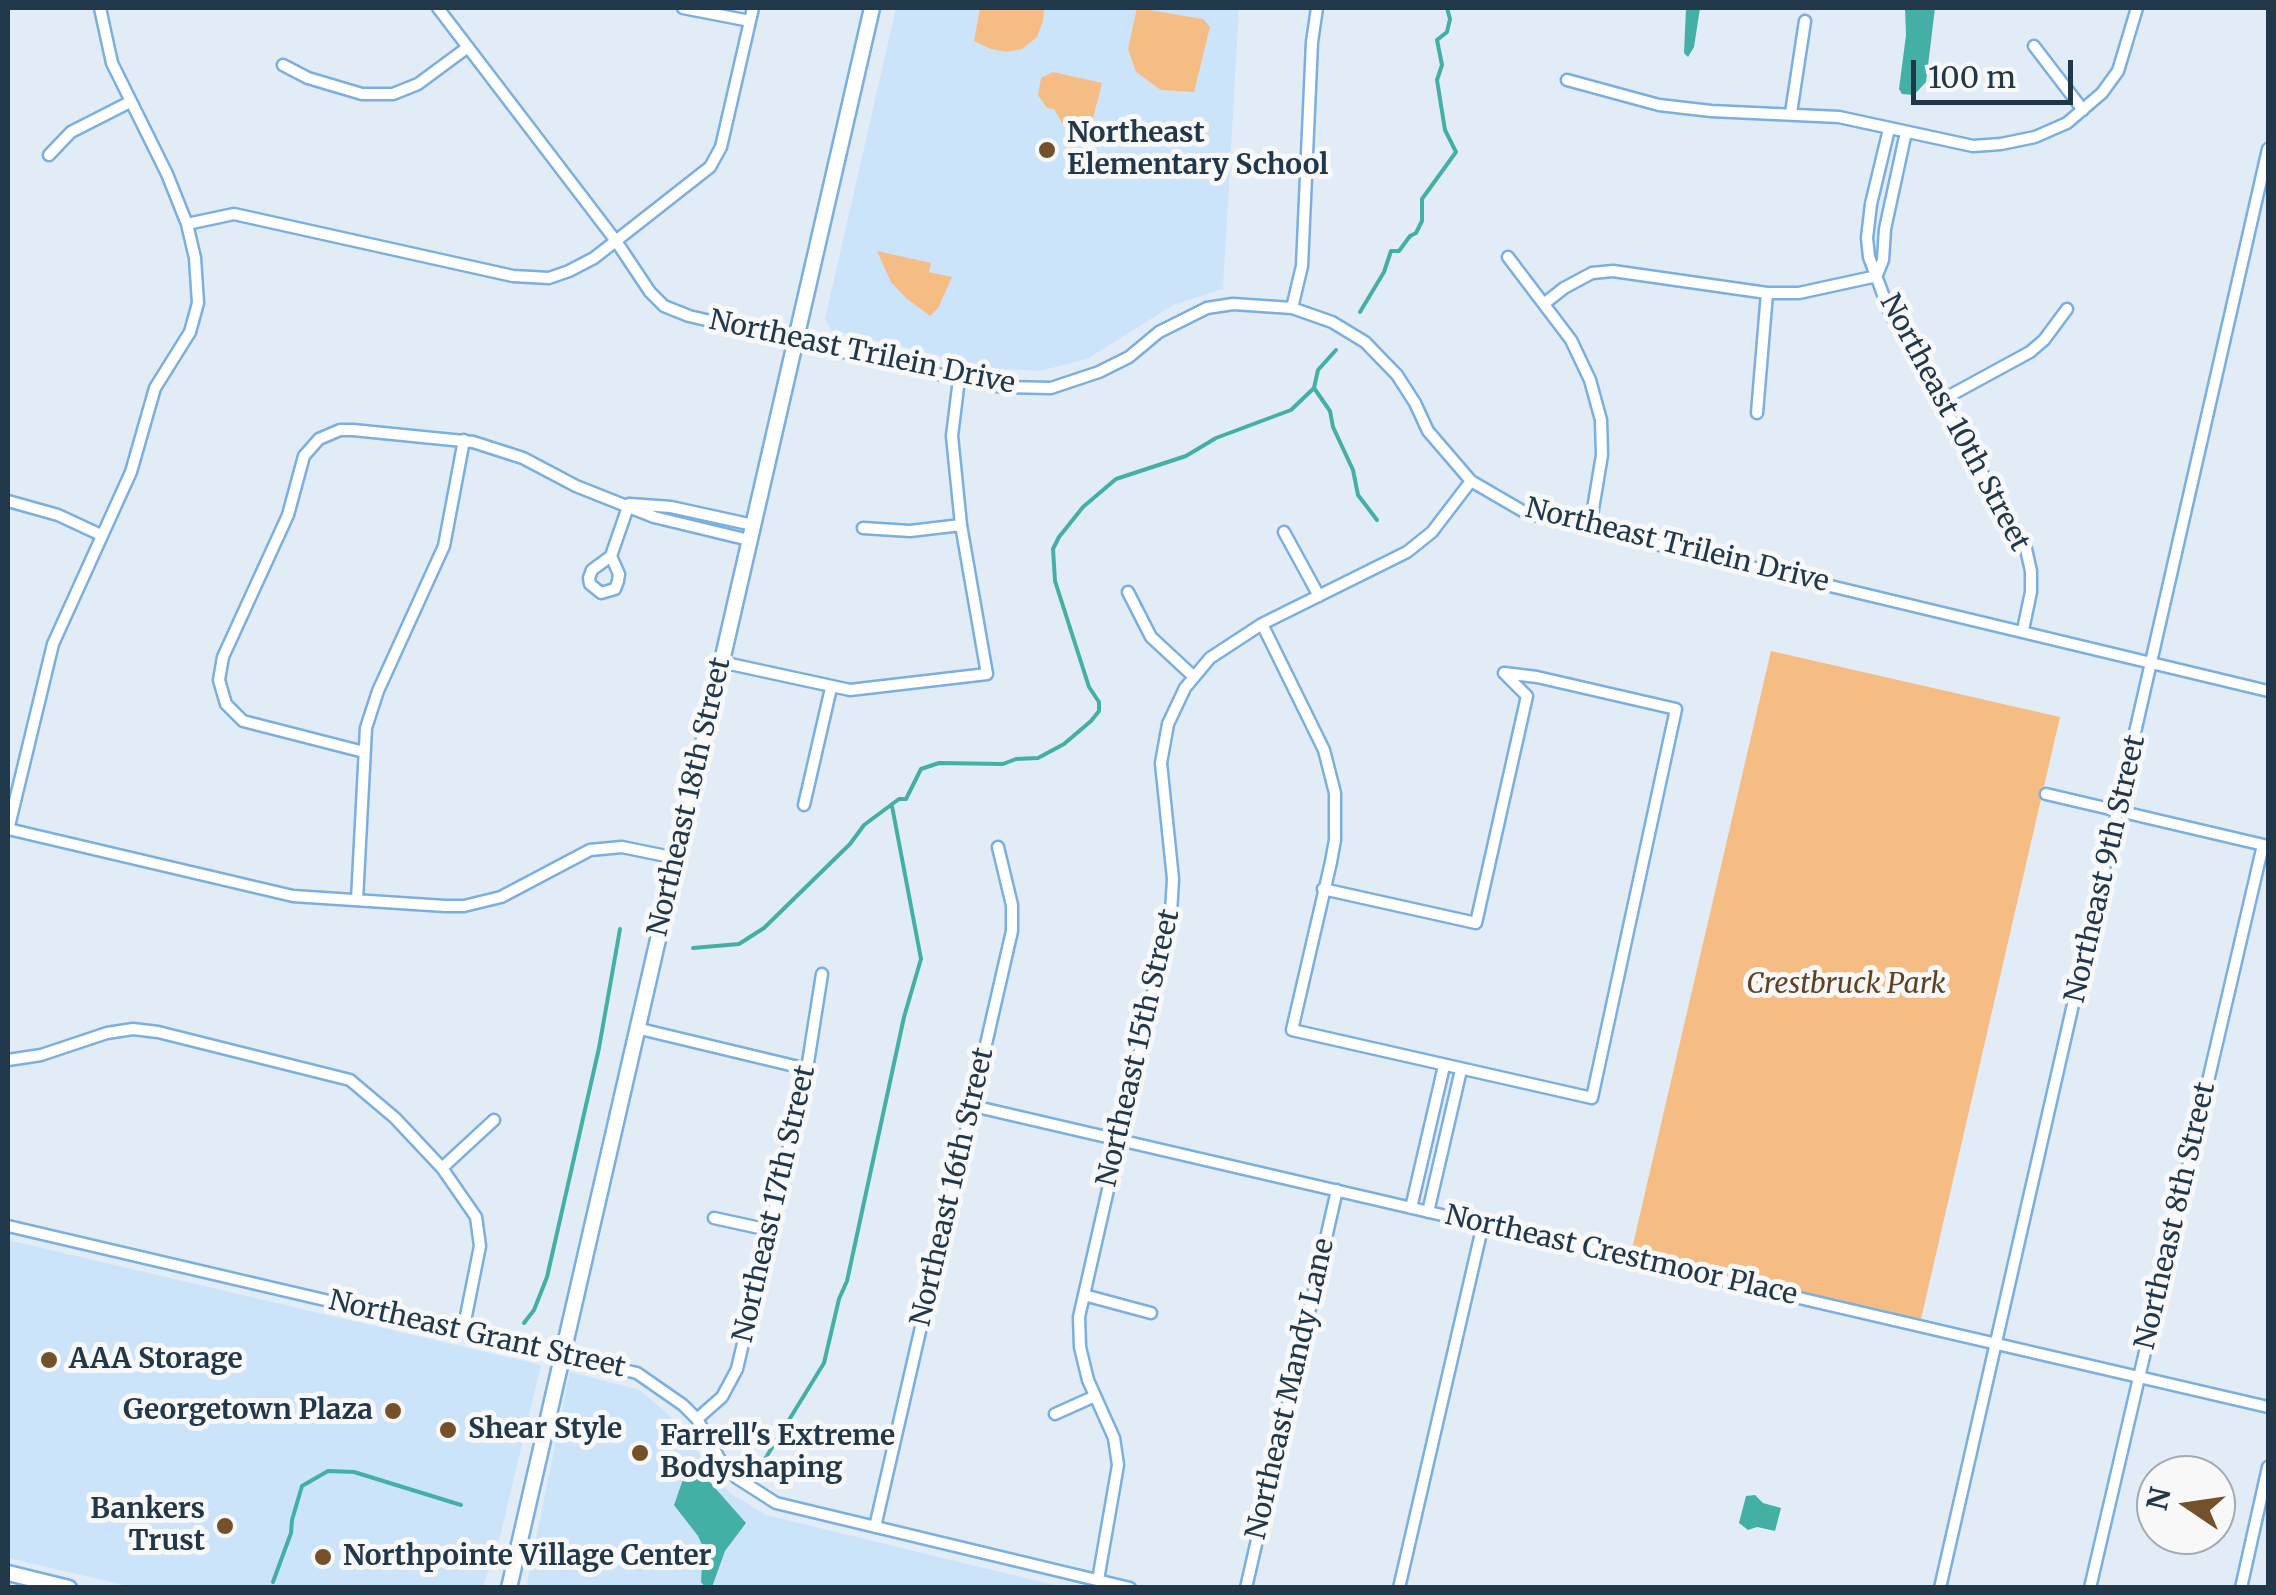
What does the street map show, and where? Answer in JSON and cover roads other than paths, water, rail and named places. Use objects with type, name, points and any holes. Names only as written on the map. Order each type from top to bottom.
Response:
[{"type":"main road","name":"Northeast 18th Street","points":[[509,1588],[872,8]]},
{"type":"main road","points":[[8,1574],[69,1588]]},
{"type":"street","points":[[100,8],[112,63],[187,224],[198,284],[195,318],[156,388],[138,453],[53,644],[8,830],[293,896],[445,906],[484,902],[519,888],[575,855],[605,847],[622,846],[676,858]]},
{"type":"street","name":"Northeast Trilein Drive","points":[[438,8],[616,241],[650,292],[664,306],[689,316],[959,379],[1003,387],[1051,388],[1129,357],[1159,332],[1208,308],[1248,304],[1292,308],[1332,322],[1365,342],[1397,375],[1428,430],[1470,480],[1526,513],[2268,690]]},
{"type":"street","points":[[683,8],[750,21]]},
{"type":"street","points":[[187,224],[220,215],[249,216],[532,278],[549,278],[569,271],[616,241],[710,167],[721,147],[753,8]]},
{"type":"street","points":[[1292,308],[1302,266],[1312,42],[1318,8]]},
{"type":"street","points":[[1567,80],[1659,105],[1839,117],[1973,146],[1991,145],[2035,137],[2067,124],[2083,110],[2118,70],[2137,8]]},
{"type":"street","points":[[1791,113],[1805,20]]},
{"type":"street","points":[[2034,46],[2083,110]]},
{"type":"street","points":[[282,65],[308,78],[362,94],[393,94],[418,84],[468,47]]},
{"type":"street","points":[[49,154],[71,132],[130,102]]},
{"type":"street","name":"Northeast 10th Street","points":[[1889,128],[1871,204],[1869,256],[1890,313],[2026,549],[2031,592],[2022,630]]},
{"type":"street","name":"Northeast 10th Street","points":[[1877,276],[1906,132]]},
{"type":"street","name":"Northeast 9th Street","points":[[1940,1588],[2268,150]]},
{"type":"street","points":[[1508,257],[1571,340],[1590,380],[1600,420],[1602,456],[1590,528]]},
{"type":"street","points":[[1545,303],[1592,273],[1613,271],[1767,293],[1799,292],[1877,276]]},
{"type":"street","points":[[1758,413],[1767,293]]},
{"type":"street","points":[[1940,402],[2030,352],[2044,340],[2066,309]]},
{"type":"street","points":[[721,662],[831,688],[870,690],[987,674],[961,525],[952,436],[959,379]]},
{"type":"street","points":[[364,752],[243,721],[226,704],[219,680],[220,668],[283,530],[304,456],[319,439],[340,430],[464,440],[523,458],[576,486],[668,521],[751,532]]},
{"type":"street","points":[[357,900],[364,752],[371,709],[444,546],[464,440]]},
{"type":"street","name":"Northeast 15th Street","points":[[1098,1580],[1118,1465],[1110,1427],[1093,1397],[1080,1347],[1079,1317],[1173,900],[1162,775],[1164,742],[1175,705],[1193,676],[1226,646],[1407,552],[1432,532],[1470,480]]},
{"type":"street","points":[[8,501],[58,515],[102,535]]},
{"type":"street","points":[[611,556],[629,504]]},
{"type":"street","points":[[862,528],[910,530],[961,525]]},
{"type":"street","points":[[1284,532],[1319,596]]},
{"type":"street","points":[[1128,592],[1151,637],[1193,676]]},
{"type":"street","points":[[1262,624],[1315,729],[1330,771],[1336,828],[1292,1030],[1592,1098],[1676,709],[1537,676],[1504,673],[1527,696]]},
{"type":"street","points":[[1324,889],[1476,923],[1527,696],[1537,676]]},
{"type":"street","points":[[804,805],[831,688]]},
{"type":"street","points":[[2046,794],[2266,845]]},
{"type":"street","name":"Northeast 8th Street","points":[[2090,1588],[2266,845]]},
{"type":"street","name":"Northeast 16th Street","points":[[875,1528],[1012,931],[1012,905],[998,846]]},
{"type":"street","name":"Northeast 17th Street","points":[[696,1419],[722,1397],[737,1369],[807,1068],[822,974]]},
{"type":"street","points":[[636,1028],[807,1068]]},
{"type":"street","points":[[8,1060],[133,1029],[350,1080],[395,1118],[442,1168],[471,1209],[480,1236],[464,1331]]},
{"type":"street","points":[[1411,1208],[1444,1066]]},
{"type":"street","points":[[1428,1212],[1461,1070]]},
{"type":"street","name":"Northeast Crestmoor Place","points":[[973,1106],[2268,1407]]},
{"type":"street","points":[[442,1168],[494,1120]]},
{"type":"street","name":"Northeast Mandy Lane","points":[[1246,1588],[1336,1190]]},
{"type":"street","points":[[714,1218],[768,1230]]},
{"type":"street","points":[[1399,1588],[1482,1224]]},
{"type":"street","name":"Northeast Grant Street","points":[[8,1226],[637,1373],[669,1392],[696,1419],[728,1470],[763,1496],[791,1509],[1130,1588]]},
{"type":"street","points":[[1084,1295],[1151,1312]]},
{"type":"street","points":[[1055,1414],[1093,1397]]},
{"type":"street","points":[[2240,1588],[2268,1466]]},
{"type":"waterway","points":[[1360,312],[1384,272],[1391,251],[1399,251],[1416,233],[1422,221],[1422,199],[1456,152],[1445,130],[1437,80],[1442,65],[1437,40],[1447,32],[1447,8]]},
{"type":"waterway","points":[[693,948],[739,944],[764,928],[850,844],[864,825],[899,799],[906,799],[921,769],[939,763],[1003,764],[1038,758],[1064,744],[1091,721],[1099,711],[1099,702],[1089,687],[1055,581],[1053,549],[1059,537],[1083,507],[1116,479],[1186,456],[1216,438],[1291,410],[1314,388],[1318,370],[1336,350]]},
{"type":"waterway","points":[[1314,388],[1330,411],[1333,427],[1353,470],[1358,495],[1377,520]]},
{"type":"waterway","points":[[765,1459],[824,1363],[847,1281],[904,1017],[921,959],[892,806]]},
{"type":"waterway","points":[[524,1323],[534,1310],[547,1277],[599,1048],[620,929]]},
{"type":"waterway","points":[[273,1582],[291,1533],[302,1486],[328,1471],[354,1472],[461,1505]]},
{"type":"place","name":"Northeast Elementary School","points":[[1047,150]]},
{"type":"place","name":"AAA Storage","points":[[49,1360]]},
{"type":"place","name":"Georgetown Plaza","points":[[393,1411]]},
{"type":"place","name":"Shear Style","points":[[448,1430]]},
{"type":"place","name":"Farrell's Extreme Bodyshaping","points":[[640,1453]]},
{"type":"place","name":"Bankers Trust","points":[[225,1526]]},
{"type":"place","name":"Northpointe Village Center","points":[[323,1557]]},
{"type":"park label","name":"Crestbruck Park","points":[[1846,985]]}]
